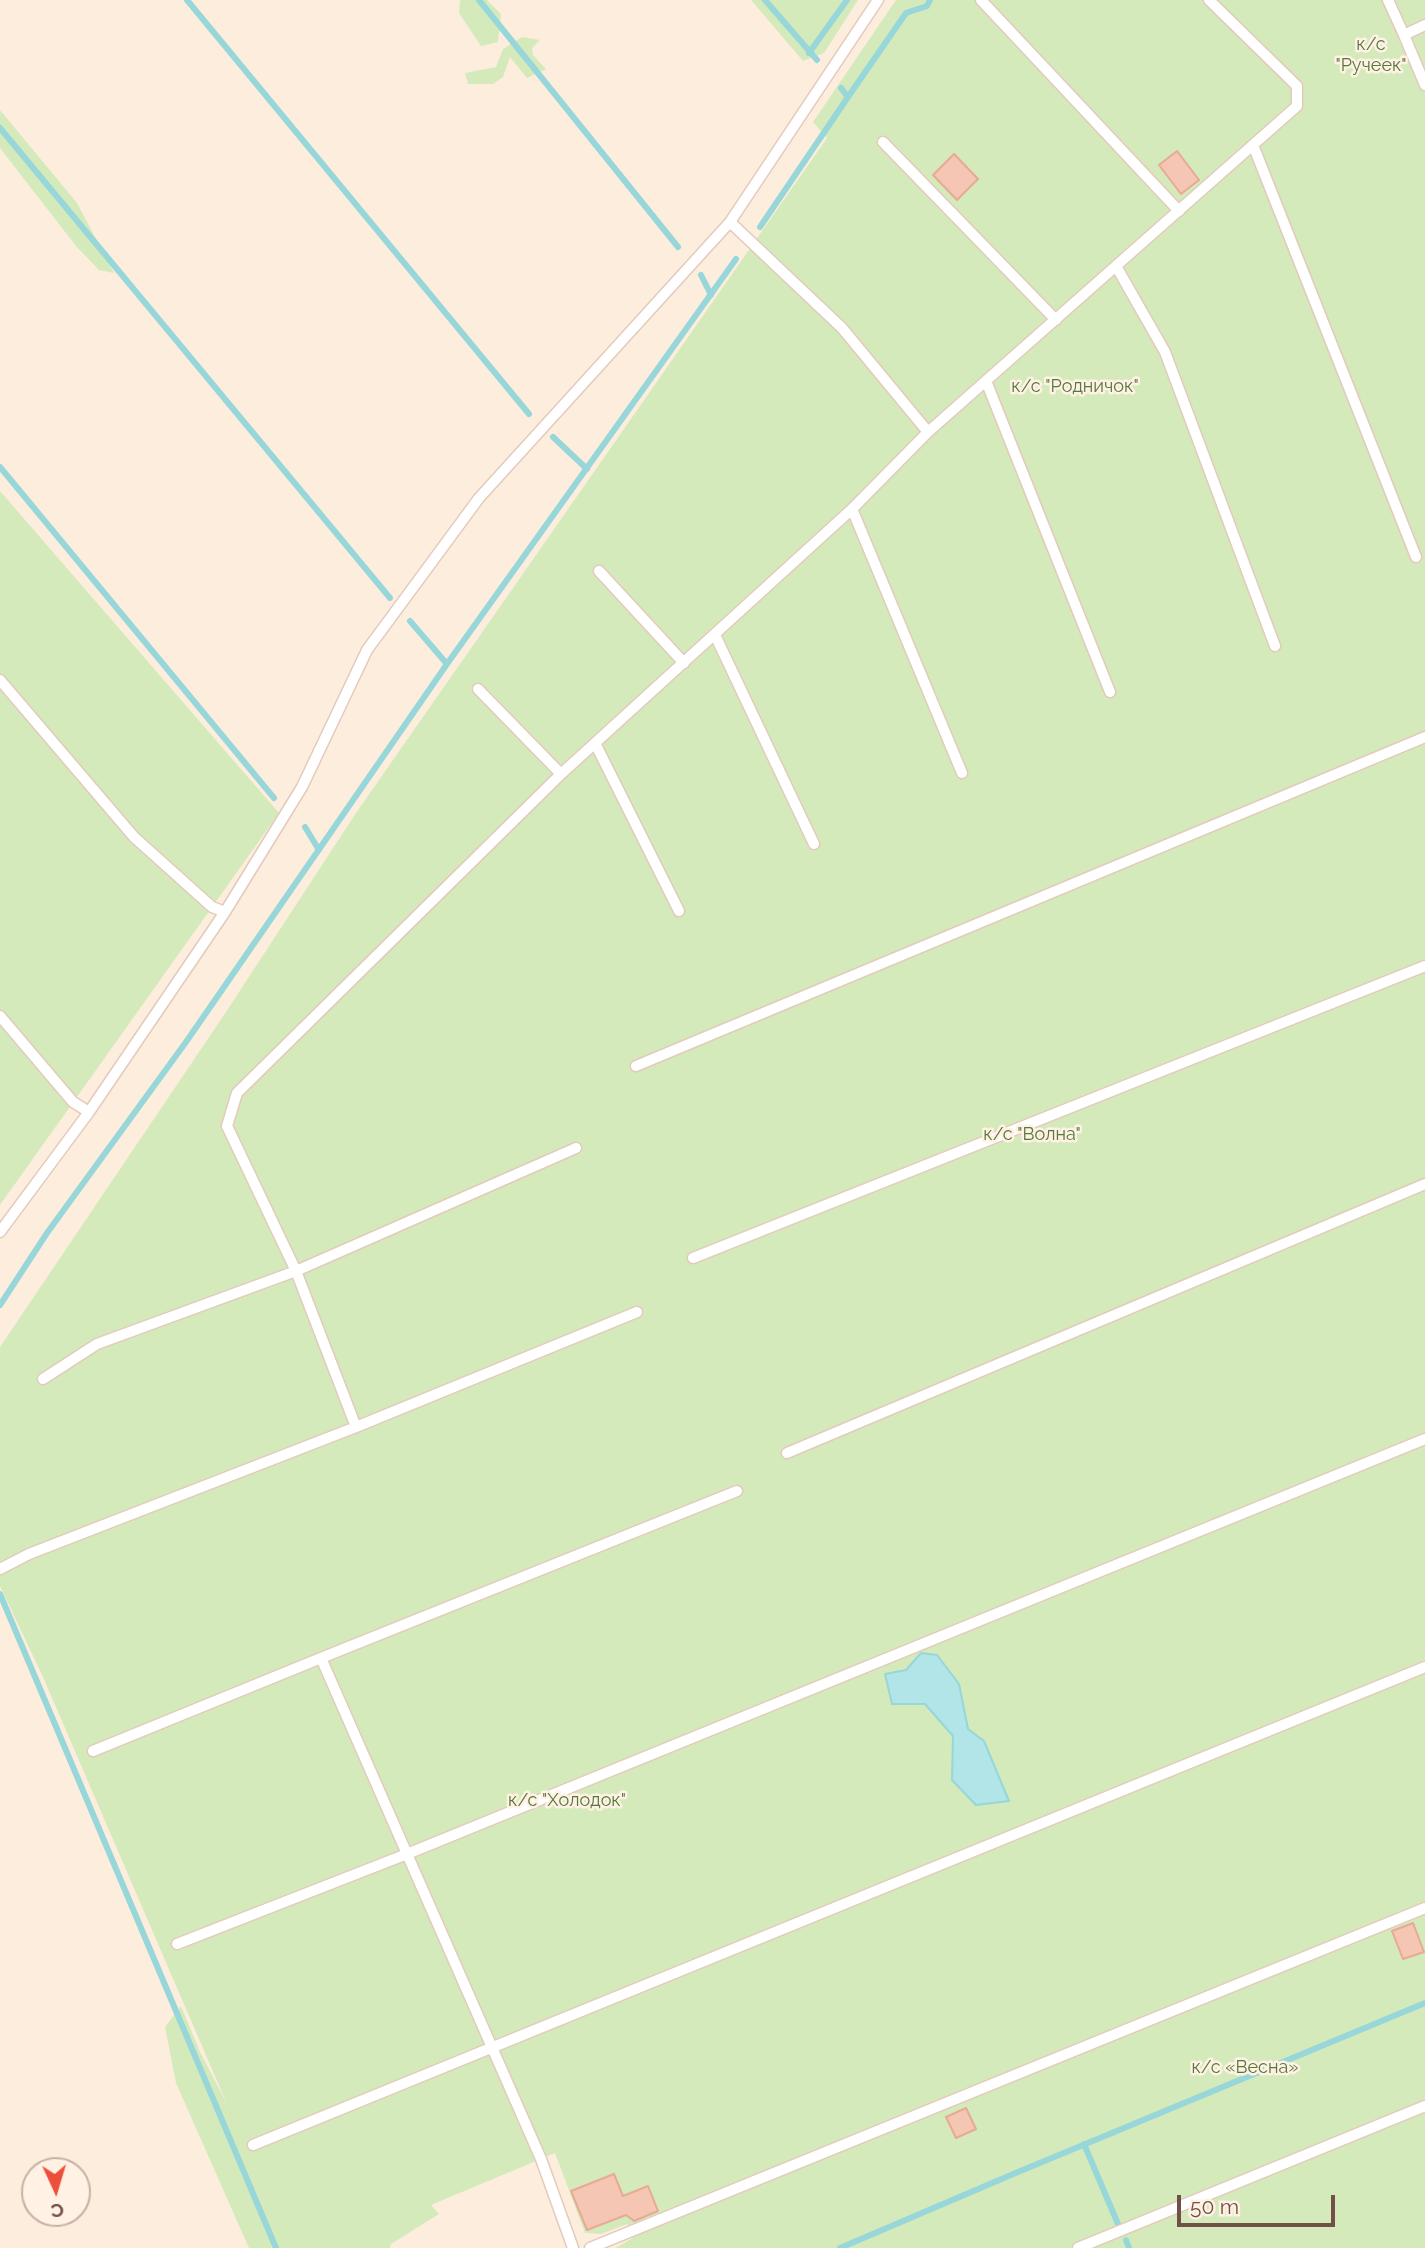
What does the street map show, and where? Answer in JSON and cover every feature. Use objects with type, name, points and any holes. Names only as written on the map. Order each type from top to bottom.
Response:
[{"type":"lane","points":[[0,1232],[89,1112],[225,912],[302,787],[367,650],[479,498],[730,222],[878,0]]},
{"type":"lane","points":[[981,0],[1179,211]]},
{"type":"lane","points":[[356,1427],[296,1271],[227,1126],[237,1093],[561,774],[852,509],[928,432],[1297,106],[1297,86],[1209,0]]},
{"type":"lane","points":[[1388,0],[1425,85]]},
{"type":"lane","points":[[1404,35],[1425,25]]},
{"type":"lane","points":[[883,142],[1056,320]]},
{"type":"lane","points":[[1253,145],[1416,557]]},
{"type":"lane","points":[[730,222],[842,328],[928,432]]},
{"type":"lane","points":[[1116,266],[1165,352],[1275,646]]},
{"type":"lane","points":[[986,381],[1110,692]]},
{"type":"lane","points":[[852,509],[962,773]]},
{"type":"lane","points":[[599,571],[684,663]]},
{"type":"lane","points":[[715,635],[814,845]]},
{"type":"lane","points":[[0,680],[134,837],[212,908],[225,912]]},
{"type":"lane","points":[[478,689],[561,774]]},
{"type":"lane","points":[[636,1066],[1425,737]]},
{"type":"lane","points":[[595,743],[679,911]]},
{"type":"lane","points":[[693,1258],[1425,966]]},
{"type":"lane","points":[[0,1016],[73,1102],[89,1112]]},
{"type":"lane","points":[[43,1379],[97,1344],[296,1271],[576,1147]]},
{"type":"lane","points":[[788,1453],[1425,1184]]},
{"type":"lane","points":[[0,1569],[637,1312]]},
{"type":"lane","points":[[177,1944],[407,1854],[1425,1439]]},
{"type":"lane","points":[[93,1751],[737,1490]]},
{"type":"lane","points":[[321,1658],[541,2159],[573,2248]]},
{"type":"lane","points":[[253,2145],[1425,1667]]},
{"type":"lane","points":[[590,2248],[1425,1908]]},
{"type":"lane","points":[[1077,2248],[1425,2106]]},
{"type":"green space","points":[[460,0],[487,0],[501,14],[498,42],[481,46],[459,13]]},
{"type":"green space","points":[[751,0],[858,0],[824,53],[803,61]]},
{"type":"green space","points":[[896,0],[1425,0],[1425,2248],[615,2248],[633,2238],[627,2224],[601,2234],[585,2233],[555,2153],[431,2205],[439,2214],[391,2244],[390,2248],[249,2248],[176,2083],[165,2027],[181,2006],[200,2052],[227,2104],[43,1677],[0,1586],[0,1347],[224,1015],[356,813],[827,138],[813,122]]},
{"type":"green space","points":[[522,37],[540,40],[532,48],[533,55],[546,69],[527,78],[510,57],[503,77],[493,84],[468,84],[465,73],[496,67],[503,49]]},
{"type":"green space","points":[[0,110],[77,203],[114,273],[99,270],[76,246],[0,148]]},
{"type":"green space","points":[[0,491],[279,813],[0,1205]]},
{"type":"water","points":[[921,1653],[937,1655],[959,1684],[968,1729],[984,1741],[1009,1801],[976,1805],[952,1780],[953,1736],[925,1704],[892,1704],[885,1674],[906,1670]]},
{"type":"building","points":[[1177,151],[1199,180],[1181,194],[1159,165]]},
{"type":"building","points":[[954,154],[978,179],[957,200],[933,175]]},
{"type":"building","points":[[1413,1923],[1424,1952],[1403,1959],[1392,1931]]},
{"type":"building","points":[[966,2108],[976,2129],[956,2138],[946,2117]]},
{"type":"building","points":[[614,2174],[623,2196],[648,2186],[658,2211],[634,2221],[626,2215],[587,2230],[571,2191]]},
{"type":"waterway","points":[[187,0],[529,414]]},
{"type":"waterway","points":[[479,0],[678,247]]},
{"type":"waterway","points":[[765,0],[817,60]]},
{"type":"waterway","points":[[809,53],[847,0]]},
{"type":"waterway","points":[[848,97],[906,13],[927,6],[930,0]]},
{"type":"waterway","points":[[760,227],[848,97],[841,88]]},
{"type":"waterway","points":[[0,128],[390,598]]},
{"type":"waterway","points":[[0,1305],[47,1233],[186,1042],[447,664],[736,259]]},
{"type":"waterway","points":[[701,275],[711,295]]},
{"type":"waterway","points":[[553,437],[587,469]]},
{"type":"waterway","points":[[0,467],[274,798]]},
{"type":"waterway","points":[[410,621],[447,664]]},
{"type":"waterway","points":[[305,827],[319,850]]},
{"type":"waterway","points":[[0,1594],[276,2248]]},
{"type":"waterway","points":[[840,2248],[1425,2003]]},
{"type":"waterway","points":[[1084,2144],[1118,2224]]},
{"type":"waterway","points":[[1126,2240],[1129,2248]]},
{"type":"park label","name":"к/с \"Ручеек\"","points":[[1371,55]]},
{"type":"park label","name":"к/с \"Родничок\"","points":[[1075,387]]},
{"type":"park label","name":"к/с \"Волна\"","points":[[1032,1135]]},
{"type":"park label","name":"к/с \"Холодок\"","points":[[567,1801]]},
{"type":"park label","name":"к/с «Весна»","points":[[1245,2068]]}]
